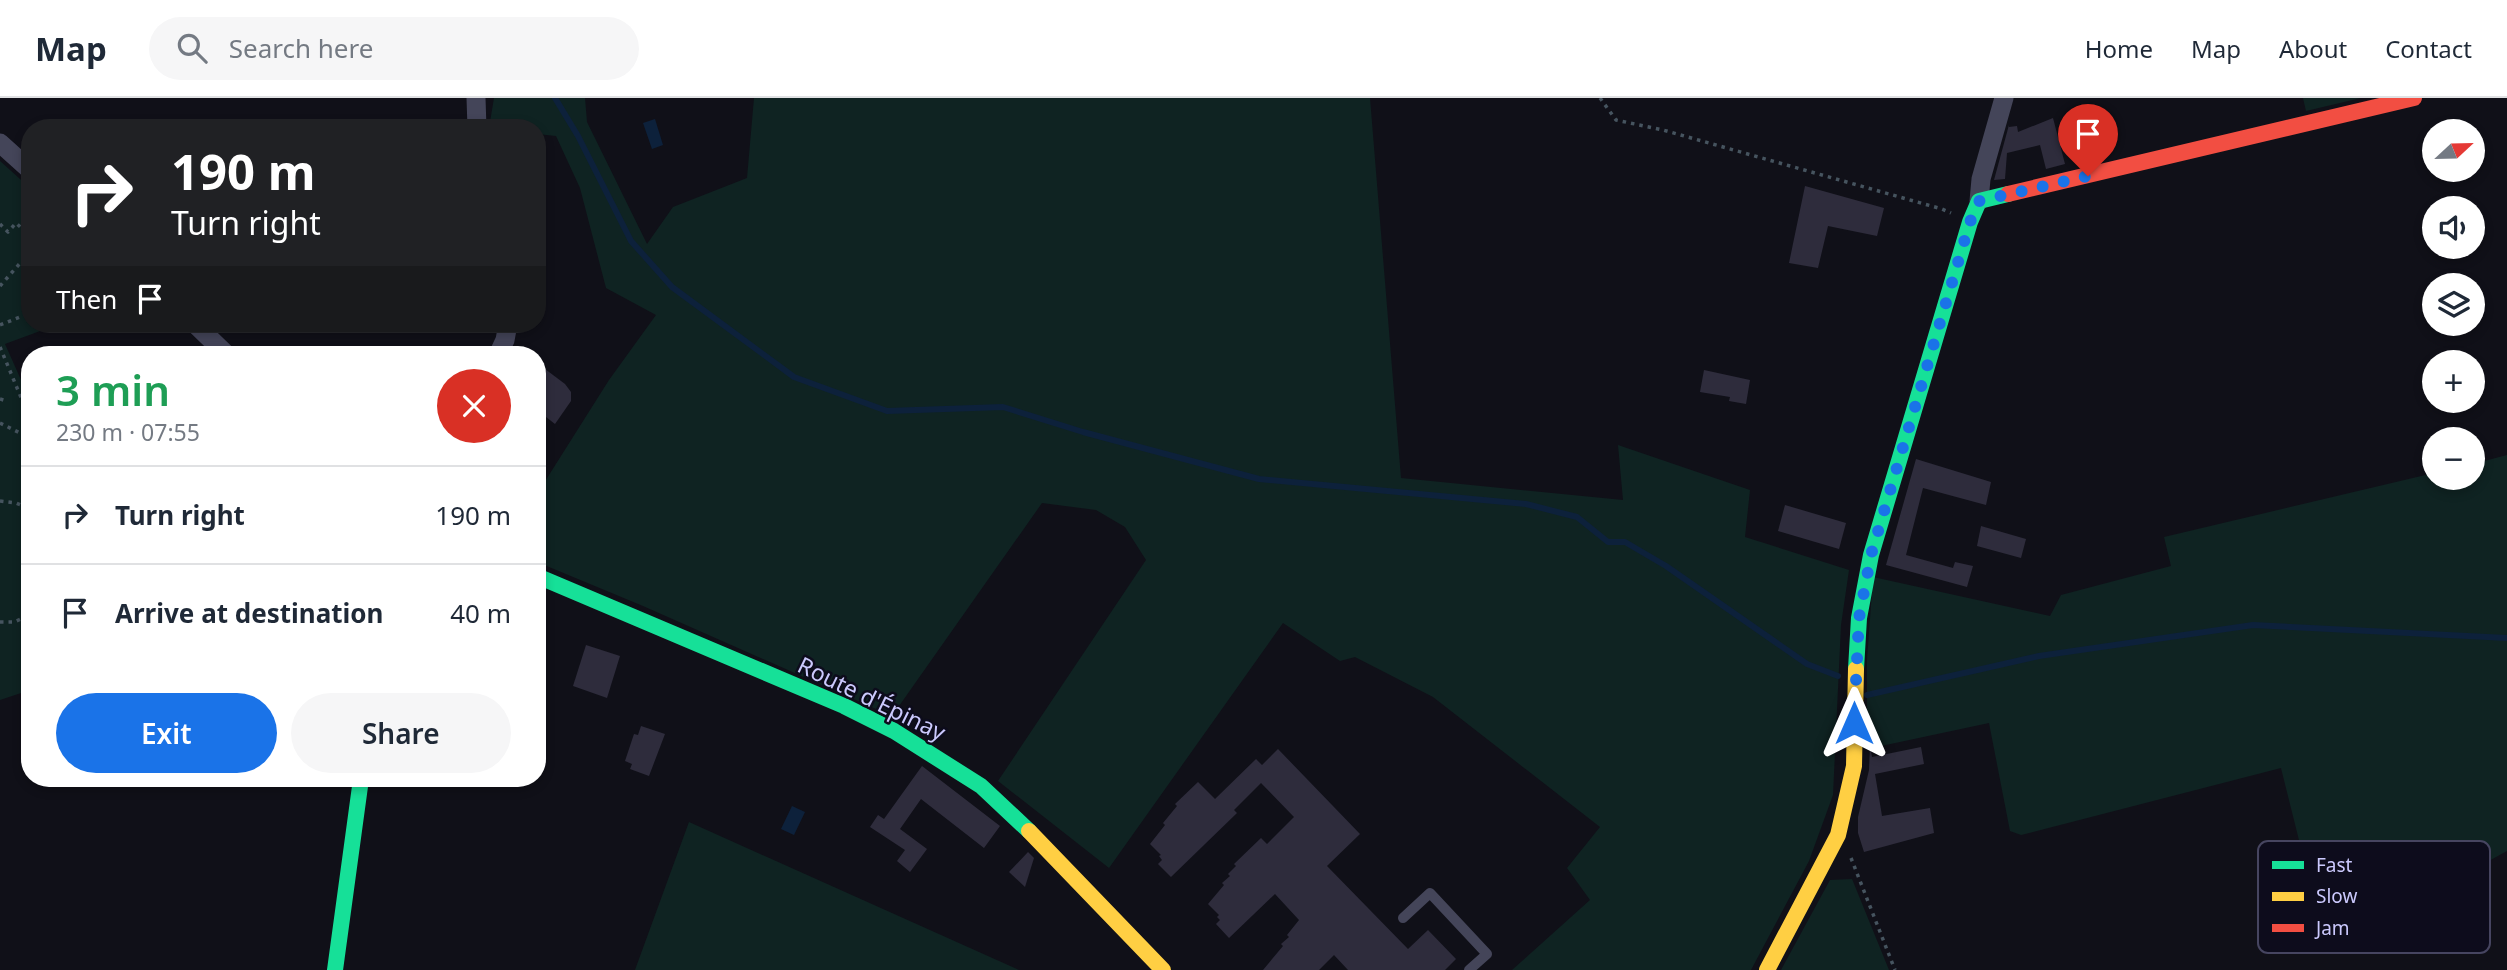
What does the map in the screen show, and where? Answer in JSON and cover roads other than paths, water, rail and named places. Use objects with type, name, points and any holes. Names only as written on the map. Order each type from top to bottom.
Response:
[{"type":"street","points":[[476,98],[477,119]]},
{"type":"street","points":[[1767,970],[1838,835],[1854,766],[1859,618],[1871,555],[1970,222],[1979,201],[1981,179],[2004,98]]},
{"type":"street","points":[[1979,201],[2414,98]]},
{"type":"street","points":[[0,143],[21,162]]},
{"type":"street","points":[[204,333],[217,346]]},
{"type":"street","name":"Route d'Épinay","points":[[546,580],[844,706],[894,731],[950,765],[981,786],[1030,832],[1163,970]]},
{"type":"street","points":[[334,970],[360,787]]},
{"type":"lane","points":[[1404,918],[1430,893],[1487,954],[1469,970]]},
{"type":"water","points":[[655,119],[663,145],[652,149],[643,123]]},
{"type":"water","points":[[792,806],[805,812],[794,835],[781,829]]},
{"type":"waterway","points":[[555,98],[578,136],[631,241],[672,287],[794,377],[887,411],[1003,407],[1083,432],[1259,479],[1526,504],[1577,517],[1608,542],[1625,542],[1666,566],[1807,664],[1838,676]]},
{"type":"waterway","points":[[1867,695],[2039,656],[2253,625],[2507,638]]}]
